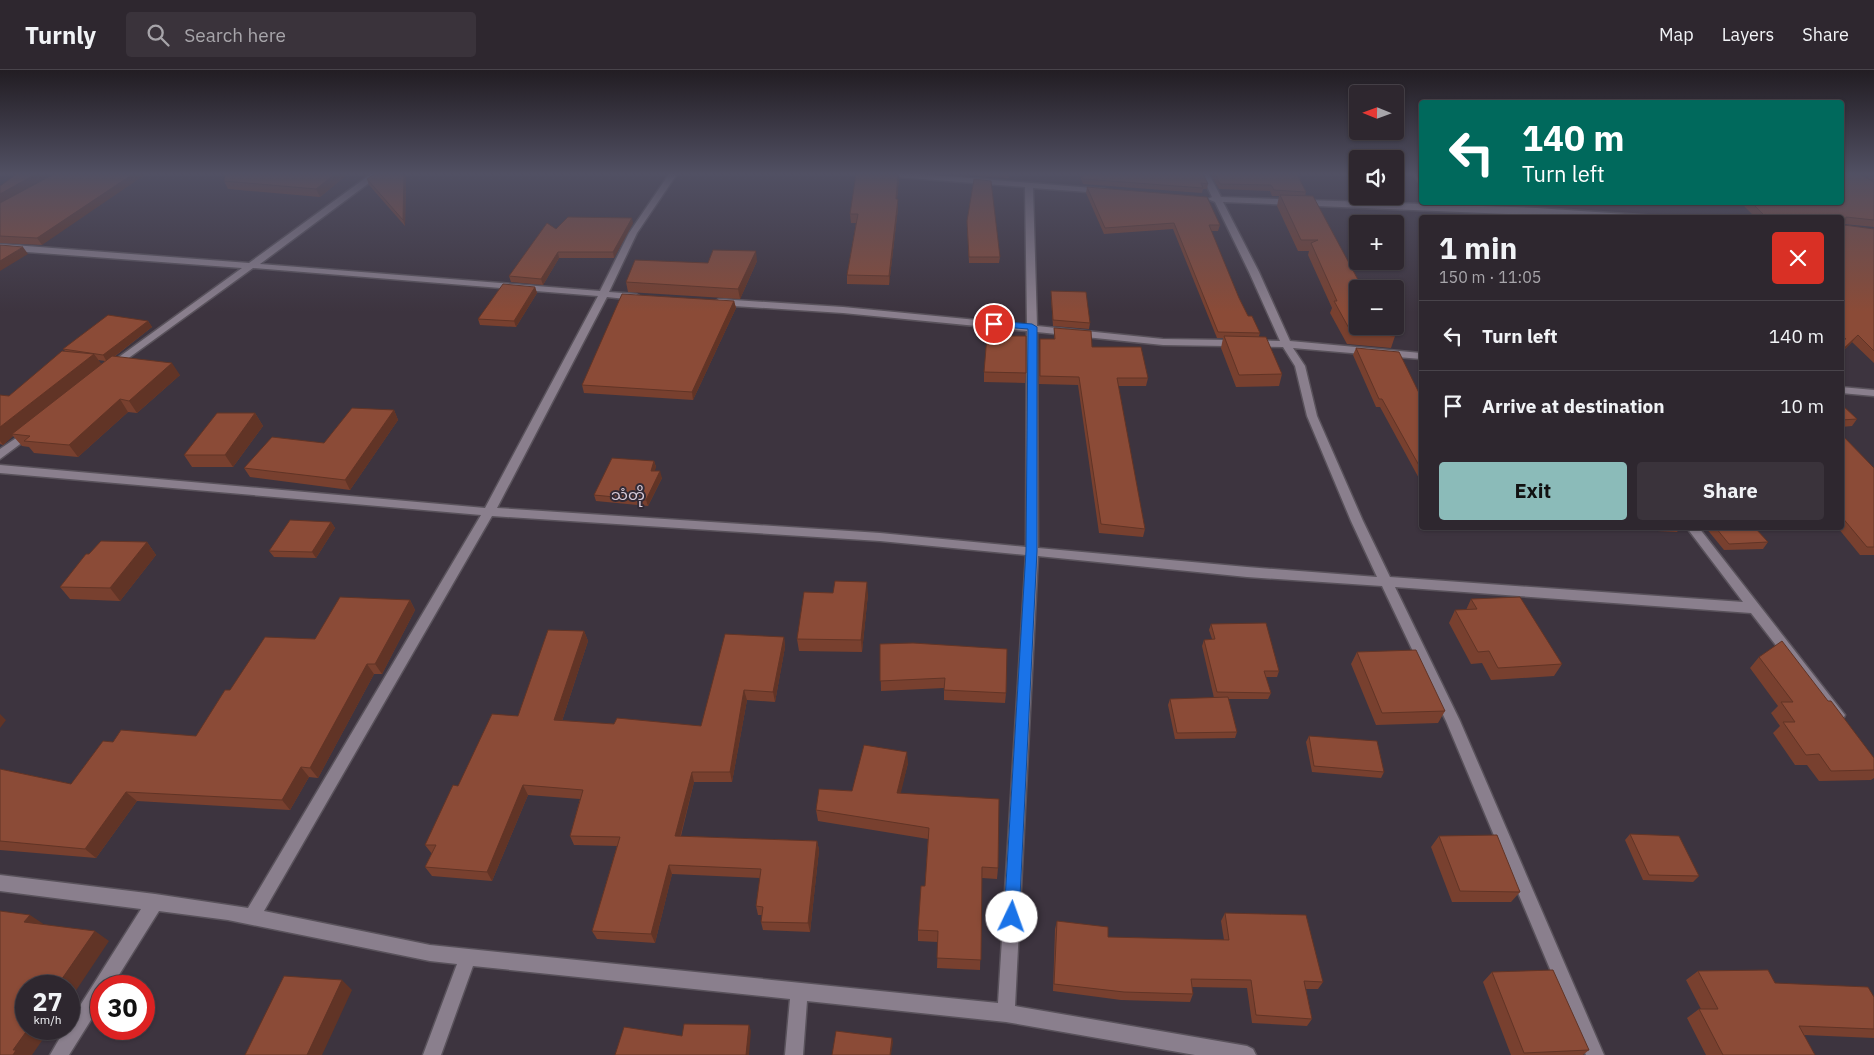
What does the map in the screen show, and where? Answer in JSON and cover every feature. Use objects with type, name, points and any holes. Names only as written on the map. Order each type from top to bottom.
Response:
[{"type":"street","points":[[107,371],[136,348],[315,220]]},
{"type":"street","points":[[252,916],[489,512],[604,295],[633,233],[642,220]]},
{"type":"street","points":[[1006,1013],[1032,551],[1032,327],[1030,220]]},
{"type":"street","points":[[1224,220],[1254,272],[1286,344],[1300,366],[1312,416],[1386,583],[1453,720],[1595,1055]]},
{"type":"street","points":[[0,247],[445,280],[642,298]]},
{"type":"street","points":[[709,302],[843,310],[1032,327],[1164,342],[1286,344],[1419,356]]},
{"type":"street","points":[[1844,390],[1874,393]]},
{"type":"street","points":[[0,455],[40,424]]},
{"type":"street","points":[[0,469],[489,512],[880,537],[1386,583],[1756,608]]},
{"type":"street","points":[[1695,530],[1847,726]]},
{"type":"street","points":[[0,883],[252,916],[430,953],[1006,1013],[1186,1050],[1247,1055]]},
{"type":"street","points":[[109,975],[155,902]]},
{"type":"street","points":[[432,1055],[468,957]]},
{"type":"street","points":[[794,1055],[799,992]]},
{"type":"street","points":[[59,1055],[90,1006]]},
{"type":"building","points":[[0,220],[64,220],[37,238],[0,236]]},
{"type":"building","points":[[565,220],[631,220],[613,252],[558,252],[541,279],[509,276],[547,223],[556,229]]},
{"type":"building","points":[[857,220],[896,220],[889,276],[847,275]]},
{"type":"building","points":[[996,220],[1000,257],[969,257],[967,221]]},
{"type":"building","points":[[1101,220],[1218,220],[1220,225],[1209,225],[1239,298],[1248,316],[1252,316],[1260,333],[1218,332],[1174,223],[1105,228]]},
{"type":"building","points":[[1292,220],[1326,220],[1349,263],[1349,270],[1353,270],[1358,280],[1349,280],[1349,328],[1334,301],[1337,301],[1311,243],[1318,240],[1301,240]]},
{"type":"building","points":[[1844,225],[1874,229],[1874,351],[1858,335],[1844,348],[1844,339],[1846,339],[1844,337]]},
{"type":"building","points":[[0,245],[23,247],[0,261]]},
{"type":"building","points":[[713,250],[756,251],[738,289],[626,282],[635,260],[708,263]]},
{"type":"building","points":[[503,284],[535,287],[514,321],[478,319]]},
{"type":"building","points":[[1051,291],[1086,292],[1090,323],[1053,320]]},
{"type":"building","points":[[622,294],[734,301],[692,392],[582,385]]},
{"type":"building","points":[[108,315],[148,321],[103,355],[63,349]]},
{"type":"building","points":[[1054,328],[1091,331],[1092,347],[1141,347],[1148,378],[1117,378],[1145,529],[1101,524],[1079,377],[1040,376],[1040,339],[1055,339]]},
{"type":"building","points":[[987,336],[1026,336],[1026,373],[984,372]]},
{"type":"building","points":[[1224,336],[1266,337],[1282,374],[1239,375]]},
{"type":"building","points":[[1356,348],[1399,352],[1419,393],[1419,465],[1382,399],[1379,399]]},
{"type":"building","points":[[62,351],[94,354],[0,427],[0,395],[9,396]]},
{"type":"building","points":[[112,356],[172,363],[129,401],[120,399],[69,445],[24,441],[30,436],[12,434]]},
{"type":"building","points":[[1844,407],[1857,419],[1844,420]]},
{"type":"building","points":[[352,408],[394,410],[345,480],[244,468],[272,437],[324,443]]},
{"type":"building","points":[[217,413],[255,413],[225,455],[184,455]]},
{"type":"building","points":[[1844,437],[1874,468],[1874,547],[1867,547],[1844,520]]},
{"type":"building","points":[[612,458],[654,461],[651,471],[660,471],[646,500],[594,495]]},
{"type":"building","points":[[290,520],[331,522],[312,552],[269,551]]},
{"type":"building","points":[[1718,530],[1757,530],[1768,542],[1729,544]]},
{"type":"building","points":[[101,541],[147,542],[110,588],[60,587],[86,554],[89,554]]},
{"type":"building","points":[[835,581],[867,582],[861,640],[797,639],[804,592],[833,593]]},
{"type":"building","points":[[340,597],[410,600],[375,664],[367,664],[310,768],[301,767],[282,800],[126,792],[85,849],[0,841],[0,769],[71,784],[103,741],[113,742],[121,730],[196,736],[225,690],[230,690],[265,637],[315,639]]},
{"type":"building","points":[[1520,597],[1562,664],[1498,668],[1489,651],[1478,652],[1455,610],[1477,609],[1471,599]]},
{"type":"building","points":[[1266,623],[1279,671],[1264,671],[1271,693],[1217,692],[1204,640],[1215,639],[1211,624]]},
{"type":"building","points":[[548,630],[584,631],[554,720],[614,724],[617,718],[701,726],[725,634],[784,637],[773,692],[744,690],[730,772],[692,772],[675,836],[817,841],[808,923],[761,922],[763,907],[756,906],[761,869],[669,865],[651,934],[592,931],[620,837],[570,836],[583,790],[523,785],[487,872],[425,867],[436,845],[425,845],[453,785],[458,786],[492,714],[518,716]]},
{"type":"building","points":[[1782,641],[1874,758],[1874,770],[1831,771],[1819,754],[1806,755],[1783,722],[1795,722],[1781,702],[1793,702],[1759,657]]},
{"type":"building","points":[[913,643],[1007,649],[1006,693],[944,690],[945,678],[880,681],[880,644]]},
{"type":"building","points":[[1416,650],[1445,711],[1382,713],[1357,652]]},
{"type":"building","points":[[1228,697],[1237,732],[1177,733],[1170,699]]},
{"type":"building","points":[[1309,736],[1377,741],[1384,772],[1314,766]]},
{"type":"building","points":[[864,745],[907,752],[897,793],[999,799],[998,868],[982,867],[981,960],[937,958],[938,931],[918,930],[921,886],[925,886],[929,828],[816,810],[819,789],[852,791]]},
{"type":"building","points":[[1630,834],[1679,836],[1699,876],[1649,875]]},
{"type":"building","points":[[1497,835],[1520,892],[1460,891],[1439,836]]},
{"type":"building","points":[[0,911],[30,915],[24,922],[95,931],[65,975],[15,975],[15,1040],[20,1040],[13,1050],[16,1050],[13,1055],[0,1055]]},
{"type":"building","points":[[1225,913],[1306,915],[1323,982],[1304,981],[1312,1019],[1256,1015],[1251,980],[1191,979],[1193,994],[1124,992],[1054,984],[1057,921],[1108,927],[1108,937],[1229,940]]},
{"type":"building","points":[[1553,970],[1589,1050],[1524,1053],[1492,972]]},
{"type":"building","points":[[1768,970],[1775,983],[1868,987],[1874,997],[1874,1029],[1799,1026],[1815,1055],[1723,1055],[1699,1009],[1718,1009],[1698,971]]},
{"type":"building","points":[[284,976],[342,980],[307,1055],[245,1055]]},
{"type":"building","points":[[684,1024],[749,1025],[746,1055],[615,1055],[624,1027],[682,1036]]},
{"type":"building","points":[[836,1031],[892,1038],[890,1055],[832,1055]]},
{"type":"district","name":"သံတို","points":[[628,495]]},
{"type":"route","points":[[994,324],[1032,327],[1032,551],[1012,917]]}]
